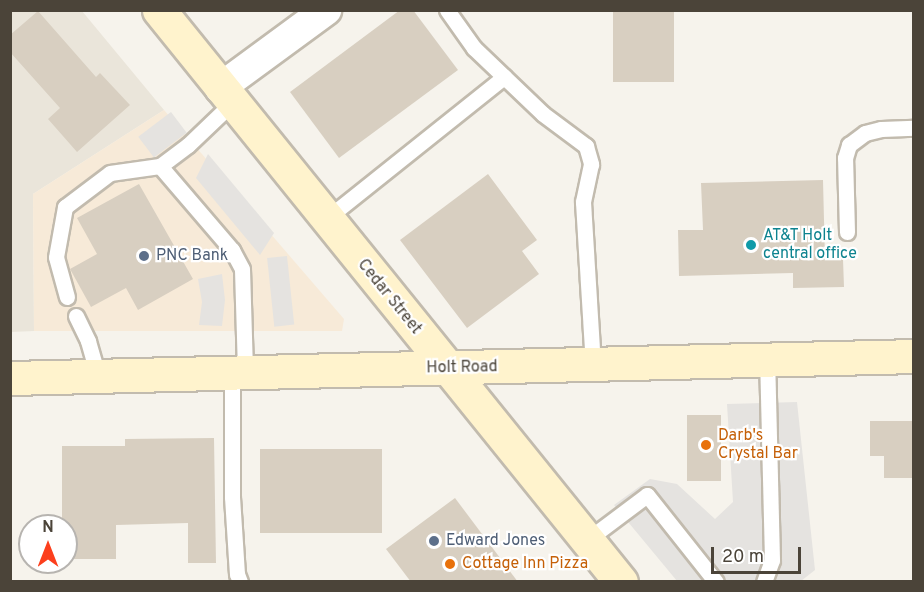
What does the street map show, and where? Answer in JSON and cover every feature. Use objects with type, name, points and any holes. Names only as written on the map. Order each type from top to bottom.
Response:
[{"type":"main road","name":"Cedar Street","points":[[159,10],[621,582]]},
{"type":"main road","name":"Holt Road","points":[[10,378],[914,356]]},
{"type":"street","points":[[226,95],[326,10]]},
{"type":"lane","points":[[447,10],[474,48],[543,114],[586,146],[591,164],[583,202],[593,365]]},
{"type":"lane","points":[[326,219],[504,76]]},
{"type":"lane","points":[[67,297],[56,257],[65,207],[110,173],[160,166],[188,145],[226,95]]},
{"type":"lane","points":[[848,232],[845,158],[849,145],[865,133],[881,129],[914,128]]},
{"type":"lane","points":[[160,166],[232,250],[242,269],[232,497],[237,574],[240,582]]},
{"type":"lane","points":[[76,316],[88,341],[98,376]]},
{"type":"lane","points":[[764,582],[772,560],[766,360]]},
{"type":"lane","points":[[587,540],[647,495],[716,582]]},
{"type":"shaded area","points":[[10,11],[82,11],[164,110],[33,194],[34,331],[11,332]]},
{"type":"shaded area","points":[[164,110],[344,319],[342,331],[34,331],[33,194]]},
{"type":"shaded area","points":[[171,112],[187,133],[154,157],[138,137]]},
{"type":"shaded area","points":[[208,154],[274,233],[260,255],[196,178]]},
{"type":"shaded area","points":[[287,256],[294,325],[274,327],[267,258]]},
{"type":"shaded area","points":[[222,274],[225,300],[222,326],[199,325],[202,302],[198,279]]},
{"type":"shaded area","points":[[797,402],[815,570],[801,581],[677,581],[614,505],[650,479],[677,484],[715,519],[733,502],[727,404]]},
{"type":"building","points":[[400,10],[413,10],[458,70],[339,158],[290,92]]},
{"type":"building","points":[[613,10],[674,10],[674,82],[613,82]]},
{"type":"building","points":[[38,11],[96,77],[100,73],[130,105],[77,152],[48,119],[60,108],[10,52],[10,35]]},
{"type":"building","points":[[488,174],[537,240],[522,251],[539,274],[467,328],[400,240]]},
{"type":"building","name":"AT&T Holt central office","points":[[823,180],[825,260],[843,259],[844,287],[793,288],[793,273],[679,276],[678,230],[703,230],[701,183]]},
{"type":"building","points":[[139,184],[193,279],[138,310],[126,288],[91,307],[70,269],[97,254],[77,218]]},
{"type":"building","points":[[687,415],[721,415],[721,481],[687,481]]},
{"type":"building","points":[[870,421],[914,421],[914,478],[884,478],[884,456],[870,456]]},
{"type":"building","points":[[214,438],[216,563],[188,563],[188,523],[116,525],[116,559],[78,559],[78,514],[62,514],[62,446],[125,446],[125,439]]},
{"type":"building","points":[[260,449],[382,449],[382,533],[260,533]]},
{"type":"building","points":[[455,498],[518,582],[411,582],[386,549]]},
{"type":"place","name":"AT&T Holt central office","points":[[751,245]]},
{"type":"place","name":"PNC Bank","points":[[144,256]]},
{"type":"place","name":"Darb's Crystal Bar","points":[[706,445]]},
{"type":"place","name":"Edward Jones","points":[[434,541]]},
{"type":"place","name":"Cottage Inn Pizza","points":[[450,564]]}]
